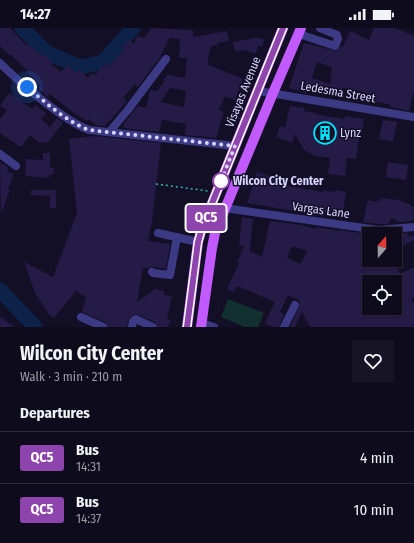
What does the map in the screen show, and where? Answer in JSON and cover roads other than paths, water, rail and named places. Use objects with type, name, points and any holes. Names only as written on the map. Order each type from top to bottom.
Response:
[{"type":"main road","name":"Visayas Avenue","points":[[187,327],[198,242],[202,228],[283,28]]},
{"type":"main road","points":[[201,325],[215,233],[300,30]]},
{"type":"street","points":[[322,28],[337,35],[338,39],[335,46],[300,30],[319,35],[322,28]]},
{"type":"street","points":[[110,131],[128,111],[166,59]]},
{"type":"street","points":[[0,63],[50,106],[80,127],[89,130],[110,131],[235,146]]},
{"type":"street","name":"Ledesma Street","points":[[258,91],[414,117]]},
{"type":"street","points":[[0,154],[16,166]]},
{"type":"street","name":"Vargas Lane","points":[[225,208],[378,230],[414,227]]},
{"type":"street","points":[[158,233],[198,242]]},
{"type":"street","points":[[152,272],[170,275],[176,238]]},
{"type":"street","points":[[284,327],[295,305]]},
{"type":"street","points":[[81,317],[103,327]]},
{"type":"street","points":[[132,327],[133,321],[136,319],[153,327]]},
{"type":"street","points":[[201,325],[214,327]]},
{"type":"waterway","points":[[22,28],[47,53],[80,67],[103,62],[133,28]]},
{"type":"waterway","points":[[0,290],[35,327]]},
{"type":"place","name":"Lynz","points":[[325,133]]},
{"type":"place","name":"Wilcon City Center","points":[[221,181]]}]
